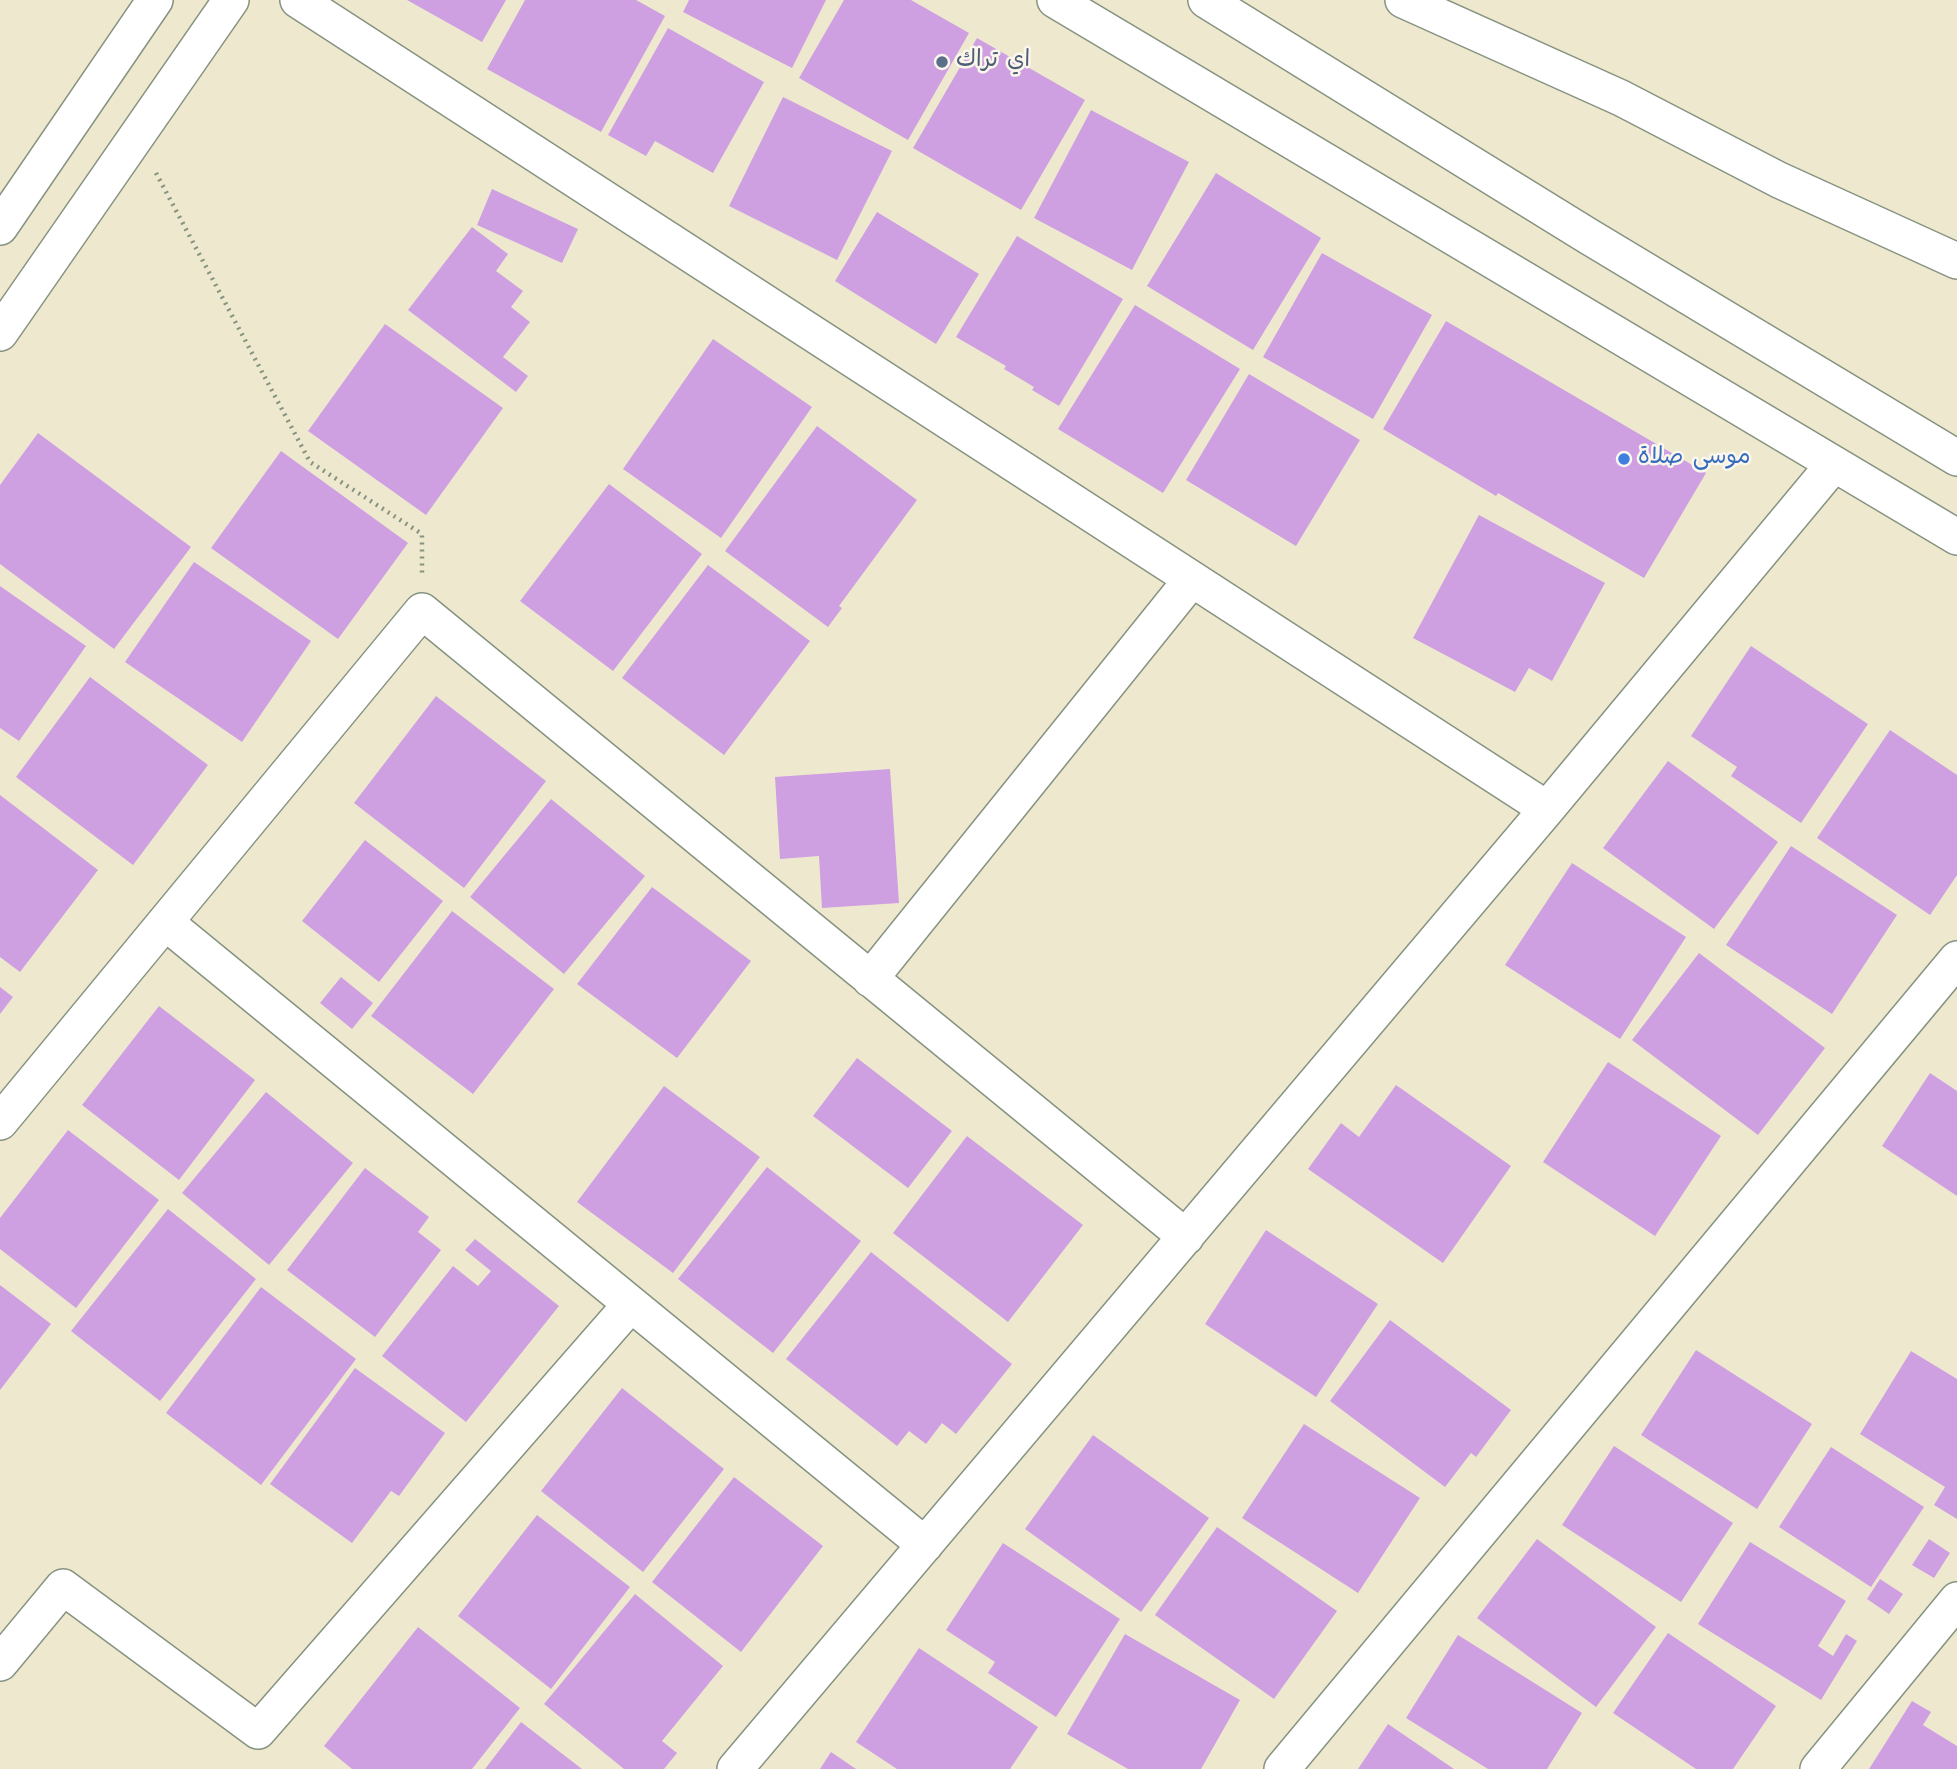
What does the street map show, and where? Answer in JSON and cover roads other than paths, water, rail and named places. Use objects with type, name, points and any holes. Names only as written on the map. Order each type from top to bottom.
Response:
[{"type":"street","points":[[0,227],[155,0]]},
{"type":"street","points":[[0,333],[231,0]]},
{"type":"street","points":[[298,0],[1547,809]]},
{"type":"street","points":[[1055,0],[1957,537]]},
{"type":"street","points":[[1206,0],[1588,236],[1957,458]]},
{"type":"street","points":[[1403,0],[1621,98],[1779,180],[1957,261]]},
{"type":"street","points":[[1621,98],[1780,158],[1957,238]]},
{"type":"street","points":[[735,1769],[1547,809],[1834,464]]},
{"type":"street","points":[[870,979],[1192,579]]},
{"type":"street","points":[[0,1122],[422,611],[1186,1237]]},
{"type":"street","points":[[165,922],[925,1545]]},
{"type":"street","points":[[1282,1769],[1957,959]]},
{"type":"street","points":[[0,1663],[62,1587],[258,1731],[631,1304]]},
{"type":"street","points":[[1818,1769],[1957,1600]]},
{"type":"place","name":"اي تراك","points":[[942,62]]},
{"type":"place","name":"موسى صلاة","points":[[1624,459]]}]
